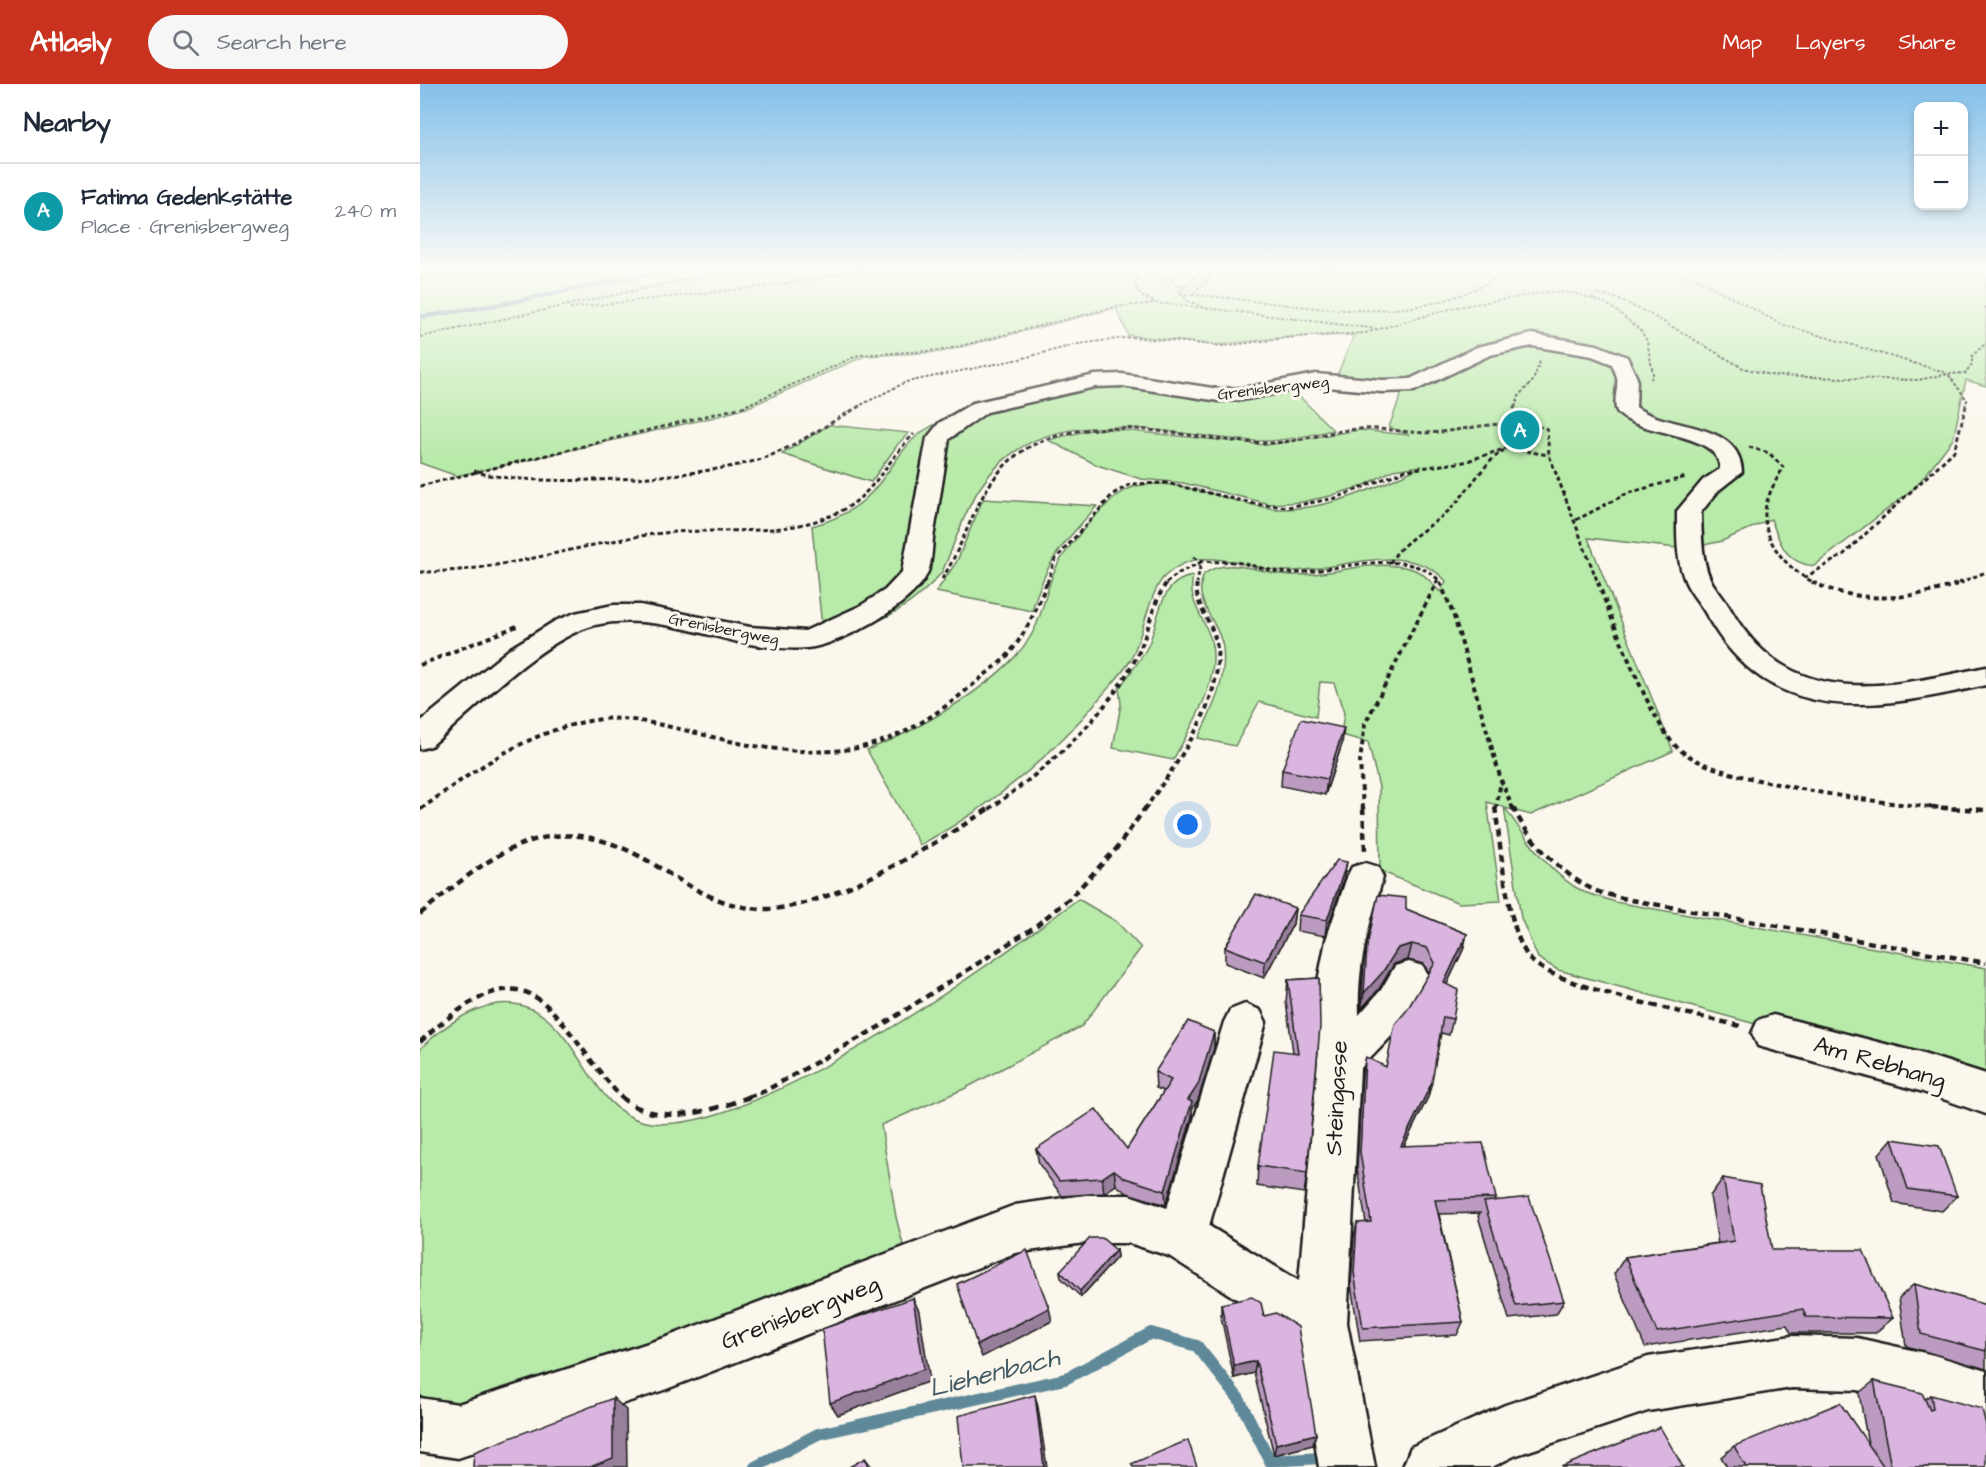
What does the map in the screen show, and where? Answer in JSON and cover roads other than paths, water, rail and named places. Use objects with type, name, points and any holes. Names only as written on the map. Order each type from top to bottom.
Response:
[{"type":"street","name":"Grenisbergweg","points":[[420,739],[536,645],[586,618],[628,614],[674,617],[732,632],[772,639],[807,640],[865,615],[906,587],[915,573],[938,438],[954,423],[980,407],[1074,385],[1122,380],[1200,394],[1219,395],[1316,380],[1382,386],[1414,385],[1484,351],[1532,340],[1597,351],[1620,361],[1627,378],[1626,409],[1641,420],[1704,437],[1723,448],[1736,451],[1731,472],[1711,485],[1689,511],[1691,552],[1700,584],[1726,626],[1768,670],[1800,686],[1849,696],[1930,688],[1986,676]]},
{"type":"street","name":"Steingasse","points":[[1321,1323],[1339,1061],[1338,981],[1345,940],[1365,877]]},
{"type":"street","points":[[1339,1061],[1374,1029],[1399,1000],[1409,978]]},
{"type":"street","points":[[1182,1237],[1245,1022]]},
{"type":"street","name":"Am Rebhang","points":[[1773,1033],[1920,1072],[1986,1094]]},
{"type":"street","name":"Grenisbergweg","points":[[420,1425],[458,1431],[664,1364],[1015,1229],[1084,1219],[1129,1219],[1182,1237],[1321,1323]]},
{"type":"street","points":[[1321,1323],[1347,1467]]},
{"type":"street","points":[[1431,1467],[1505,1432],[1648,1384],[1792,1362],[1857,1364],[1934,1382],[1986,1398]]},
{"type":"waterway","name":"Liehenbach","points":[[755,1467],[818,1434],[1065,1379],[1151,1333],[1197,1346],[1239,1399],[1270,1461],[1321,1458]]},
{"type":"place","name":"Fatima Gedenkstätte","points":[[1520,430]]}]
